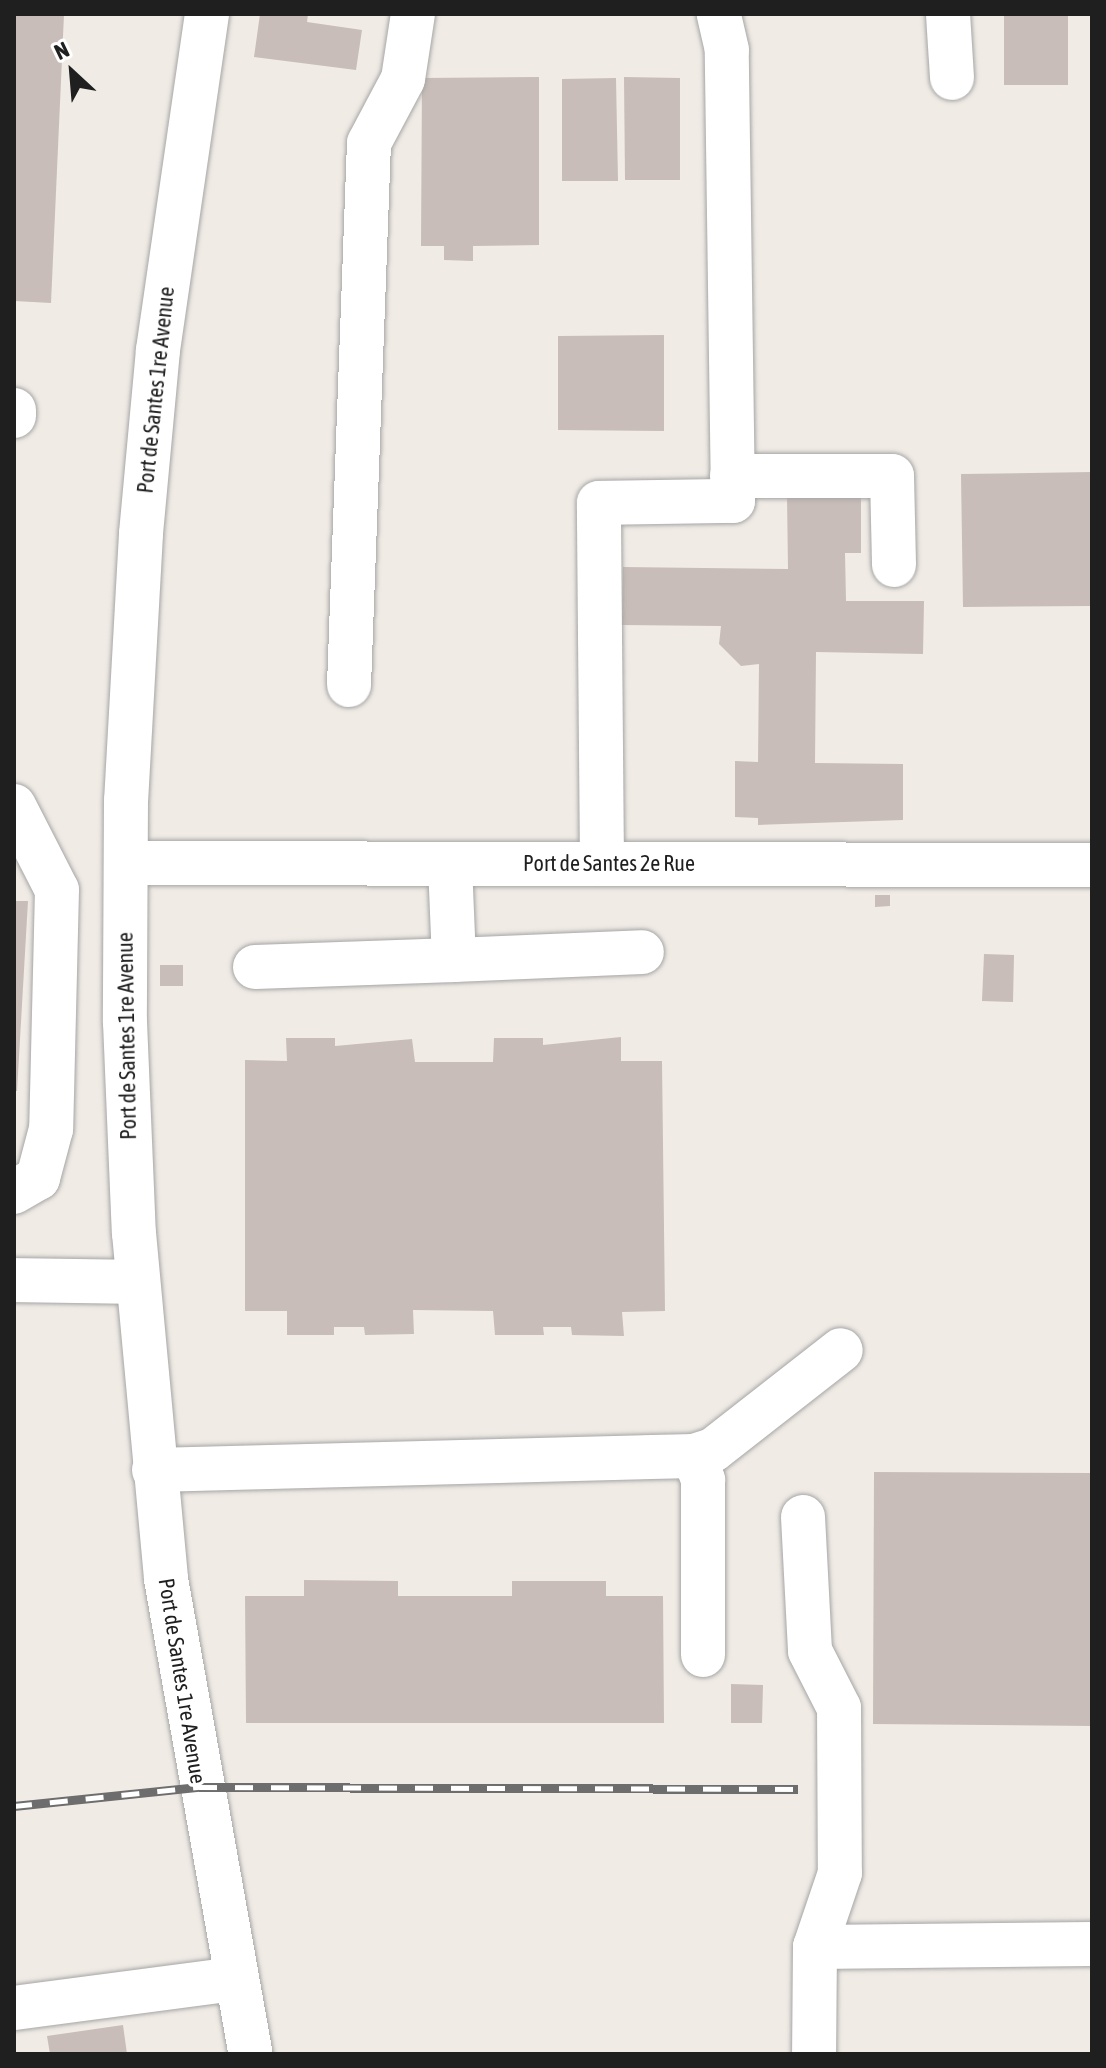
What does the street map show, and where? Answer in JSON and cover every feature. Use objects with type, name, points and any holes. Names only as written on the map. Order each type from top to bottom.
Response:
[{"type":"street","name":"Port de Santes 1re Avenue","points":[[207,14],[158,350],[135,621],[126,863],[127,1085],[138,1282],[154,1470],[179,1674],[251,2054]]},
{"type":"street","points":[[349,685],[369,143],[403,79],[413,14]]},
{"type":"street","points":[[602,864],[599,503],[733,501],[727,50],[719,14]]},
{"type":"street","points":[[948,14],[952,78]]},
{"type":"street","points":[[732,476],[892,476],[894,565]]},
{"type":"street","points":[[14,806],[57,890],[51,1129],[38,1178],[14,1192]]},
{"type":"street","name":"Port de Santes 2e Rue","points":[[126,863],[1092,865]]},
{"type":"street","points":[[450,864],[454,960]]},
{"type":"street","points":[[255,967],[642,952]]},
{"type":"street","points":[[14,1280],[138,1282]]},
{"type":"street","points":[[154,1470],[694,1456],[713,1450],[841,1350]]},
{"type":"street","points":[[694,1456],[703,1480],[703,1655]]},
{"type":"street","points":[[803,1517],[810,1651],[839,1708],[840,1873],[815,1947],[814,2054]]},
{"type":"street","points":[[815,1947],[1092,1944]]},
{"type":"street","points":[[14,2008],[235,1979]]},
{"type":"building","points":[[14,14],[64,14],[51,303],[14,301]]},
{"type":"building","points":[[260,14],[308,14],[307,22],[362,30],[356,70],[254,57]]},
{"type":"building","points":[[1004,14],[1068,14],[1068,85],[1004,85]]},
{"type":"building","points":[[539,77],[539,245],[473,246],[473,261],[444,260],[444,246],[421,246],[422,78]]},
{"type":"building","points":[[624,77],[680,78],[680,180],[625,180]]},
{"type":"building","points":[[616,78],[618,181],[562,181],[562,79]]},
{"type":"building","points":[[664,335],[664,431],[558,430],[558,336]]},
{"type":"building","points":[[1092,472],[1092,606],[963,607],[961,474]]},
{"type":"building","points":[[787,496],[861,498],[861,553],[845,553],[846,601],[924,601],[923,654],[816,652],[815,763],[903,764],[903,820],[758,825],[758,818],[735,817],[735,761],[758,762],[759,664],[741,666],[719,644],[721,626],[622,625],[623,567],[788,569]]},
{"type":"building","points":[[875,895],[890,895],[890,906],[875,907]]},
{"type":"building","points":[[14,901],[28,901],[17,1091],[14,1091]]},
{"type":"building","points":[[984,954],[1014,955],[1013,1002],[982,1001]]},
{"type":"building","points":[[160,965],[183,965],[183,986],[160,986]]},
{"type":"building","points":[[621,1037],[621,1061],[662,1061],[665,1311],[622,1312],[624,1336],[572,1335],[571,1327],[543,1327],[544,1335],[495,1335],[493,1311],[413,1310],[414,1334],[365,1335],[364,1327],[334,1327],[334,1335],[287,1335],[287,1311],[245,1311],[245,1060],[287,1061],[286,1038],[335,1038],[335,1046],[412,1039],[415,1062],[493,1062],[494,1038],[543,1038],[543,1045]]},
{"type":"building","points":[[874,1472],[1092,1473],[1092,1726],[873,1724]]},
{"type":"building","points":[[304,1580],[398,1581],[398,1596],[512,1596],[512,1581],[606,1581],[606,1596],[663,1596],[664,1723],[246,1723],[245,1596],[304,1596]]},
{"type":"building","points":[[731,1684],[763,1685],[762,1723],[731,1723]]},
{"type":"building","points":[[123,2025],[127,2054],[50,2054],[47,2036]]},
{"type":"railway","points":[[14,1806],[199,1787],[798,1789]]}]
